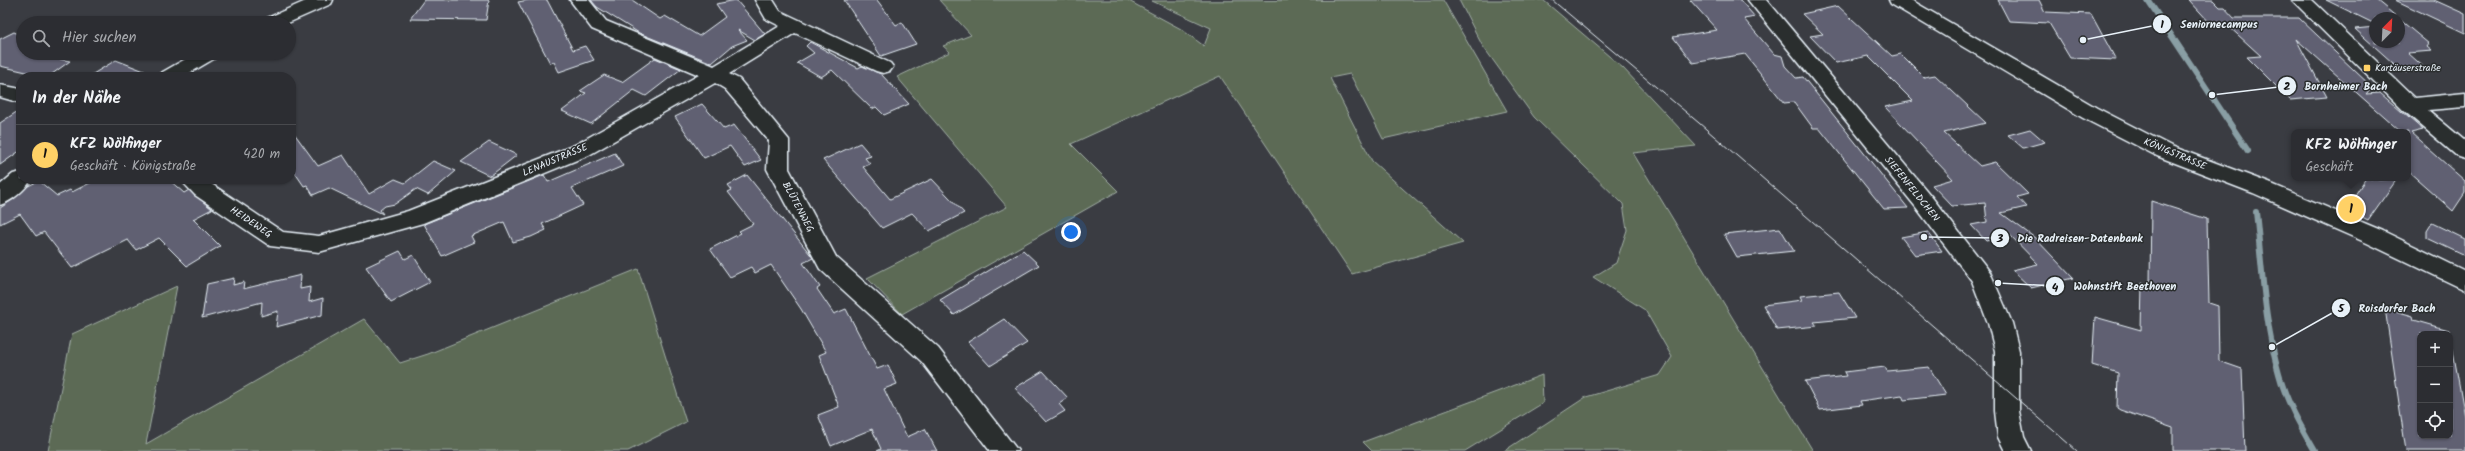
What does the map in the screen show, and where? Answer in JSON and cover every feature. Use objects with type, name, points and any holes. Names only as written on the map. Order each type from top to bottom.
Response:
[{"type":"street","points":[[288,16],[324,0]]},
{"type":"street","name":"BLÜTENWEG","points":[[579,0],[599,25],[628,39],[715,74],[732,84],[779,140],[778,170],[828,264],[930,356],[1005,451]]},
{"type":"street","points":[[764,0],[773,15],[883,67]]},
{"type":"street","name":"SIEFENFELDCHEN","points":[[1757,0],[1923,201],[1982,278],[2000,323],[2007,351],[2007,412],[2011,438],[2018,451]]},
{"type":"street","name":"KÖNIGSTRASSE","points":[[1898,0],[2090,113],[2164,151],[2375,237],[2465,280]]},
{"type":"street","points":[[2300,0],[2410,106],[2465,152]]},
{"type":"street","name":"LENAUSTRASSE","points":[[319,244],[415,217],[582,150],[715,74],[795,26]]},
{"type":"street","points":[[177,72],[198,60]]},
{"type":"street","points":[[0,91],[16,95]]},
{"type":"street","points":[[2410,106],[2465,100]]},
{"type":"street","points":[[0,197],[16,183]]},
{"type":"street","name":"HEIDEWEG","points":[[196,184],[203,190],[278,240],[319,244]]},
{"type":"green space","points":[[939,0],[1127,0],[1181,29],[1204,46],[1211,28],[1152,1],[1443,0],[1507,111],[1383,139],[1350,74],[1330,78],[1372,161],[1463,243],[1352,274],[1220,76],[1071,144],[1118,191],[902,314],[867,278],[1007,207],[897,77],[950,52],[943,46],[971,35]]},
{"type":"green space","points":[[1459,0],[1543,0],[1623,68],[1696,146],[1633,153],[1813,451],[1504,451],[1586,397],[1660,375],[1672,357],[1645,310],[1593,277],[1616,263],[1627,230],[1623,204],[1534,117],[1482,45]]},
{"type":"green space","points":[[638,269],[686,422],[628,451],[48,451],[72,334],[177,286],[146,444],[364,319],[400,363],[428,354]]},
{"type":"green space","points":[[1542,375],[1543,403],[1465,451],[1372,451],[1363,442]]},
{"type":"building","points":[[424,0],[489,0],[486,20],[410,19]]},
{"type":"building","points":[[529,0],[547,0],[573,50],[585,46],[594,60],[559,72],[554,62],[550,63],[518,2]]},
{"type":"building","points":[[591,0],[632,0],[660,19],[665,16],[699,36],[725,17],[716,4],[736,0],[765,34],[755,40],[738,30],[747,40],[732,46],[712,63],[639,33],[597,7]]},
{"type":"building","points":[[844,0],[877,0],[896,25],[902,22],[916,44],[881,56]]},
{"type":"building","points":[[1690,0],[1740,0],[1755,17],[1744,19],[1774,54],[1782,56],[1785,66],[1796,78],[1803,77],[1908,208],[1884,209],[1819,128],[1813,128],[1794,102],[1784,103],[1745,54],[1693,63],[1673,37],[1717,30]]},
{"type":"building","points":[[1998,0],[2039,0],[2045,12],[2091,14],[2116,60],[2070,58],[2049,23],[2009,21]]},
{"type":"building","points":[[2189,0],[2213,0],[2220,7],[2224,7],[2234,18],[2299,18],[2372,87],[2366,94],[2380,93],[2423,130],[2411,133],[2411,129],[2398,129],[2296,39],[2327,97],[2290,100],[2247,57],[2261,56],[2226,24],[2211,24]]},
{"type":"building","points":[[2326,0],[2376,0],[2391,12],[2369,12],[2369,21]]},
{"type":"building","points":[[2395,0],[2434,0],[2465,14],[2465,33]]},
{"type":"building","points":[[1838,6],[1892,56],[1901,54],[1924,77],[1935,75],[1986,123],[1944,133],[1980,166],[1995,162],[2028,194],[2017,197],[2026,207],[2001,213],[2035,238],[2073,278],[2031,288],[2012,270],[2038,264],[2010,235],[1986,241],[1971,225],[1987,222],[1985,203],[1952,206],[1932,185],[1953,179],[1885,107],[1913,101],[1868,56],[1836,63],[1810,36],[1823,34],[1802,14]]},
{"type":"building","points":[[2405,24],[2429,44],[2427,47],[2432,51],[2408,53],[2427,70],[2403,72],[2376,48],[2405,48]]},
{"type":"building","points":[[2369,28],[2369,42],[2355,29]]},
{"type":"building","points":[[14,32],[16,33],[16,60],[70,61],[55,72],[26,72],[0,66],[0,39]]},
{"type":"building","points":[[810,42],[858,68],[862,66],[881,74],[909,104],[884,115],[876,107],[872,109],[832,70],[821,77],[797,63],[814,53],[806,46]]},
{"type":"building","points":[[655,58],[681,69],[646,96],[634,90],[591,124],[562,111],[586,93],[580,91],[604,75],[622,82]]},
{"type":"building","points":[[116,60],[147,72],[96,72]]},
{"type":"building","points":[[702,104],[724,129],[734,125],[761,160],[745,167],[730,146],[704,158],[675,117]]},
{"type":"building","points":[[16,112],[16,154],[0,165],[0,123]]},
{"type":"building","points":[[2030,129],[2045,142],[2023,148],[2008,135]]},
{"type":"building","points":[[2411,133],[2465,181],[2465,193],[2453,211],[2411,174]]},
{"type":"building","points":[[296,136],[318,166],[343,155],[369,194],[395,179],[405,183],[433,161],[456,171],[428,195],[416,189],[395,204],[385,206],[380,210],[383,214],[329,188],[313,195],[307,185],[304,186],[296,174]]},
{"type":"building","points":[[489,142],[517,155],[490,176],[461,162]]},
{"type":"building","points":[[860,143],[871,156],[865,158],[870,164],[863,167],[890,199],[932,179],[964,213],[929,231],[912,213],[882,228],[823,160]]},
{"type":"building","points":[[615,153],[623,166],[572,188],[583,205],[542,224],[546,230],[531,237],[513,242],[504,222],[471,236],[474,242],[442,256],[424,224],[544,175],[548,182]]},
{"type":"building","points":[[747,175],[813,258],[803,263],[820,287],[817,289],[834,314],[846,309],[877,369],[888,365],[897,384],[884,389],[907,437],[925,429],[937,451],[877,451],[881,449],[872,429],[831,446],[818,415],[839,407],[819,355],[826,352],[801,309],[771,265],[755,273],[751,267],[730,277],[710,249],[741,233],[739,231],[753,224],[728,192],[732,190],[728,185]]},
{"type":"building","points":[[2364,181],[2396,181],[2368,220],[2346,209]]},
{"type":"building","points":[[32,184],[43,184],[57,196],[70,190],[72,192],[88,184],[174,184],[184,193],[189,190],[212,209],[193,219],[220,246],[187,266],[159,238],[136,250],[128,240],[72,268],[44,232],[36,236],[20,214],[0,224],[0,208]]},
{"type":"building","points":[[2151,201],[2207,219],[2209,303],[2218,306],[2219,361],[2242,369],[2245,451],[2173,451],[2173,428],[2117,408],[2118,373],[2092,365],[2095,317],[2141,330],[2142,283],[2150,286]]},
{"type":"building","points":[[2432,223],[2465,239],[2465,256],[2427,238],[2427,231]]},
{"type":"building","points":[[1780,228],[1794,251],[1737,257],[1724,234]]},
{"type":"building","points":[[1928,232],[1942,251],[1915,255],[1901,237]]},
{"type":"building","points":[[1023,250],[1039,265],[954,315],[940,300]]},
{"type":"building","points":[[400,251],[405,259],[413,255],[430,282],[391,302],[366,267]]},
{"type":"building","points":[[301,275],[300,289],[310,287],[309,302],[323,298],[322,315],[276,327],[278,311],[261,316],[262,302],[202,318],[207,284],[234,278],[233,285],[244,282],[243,289]]},
{"type":"building","points":[[1839,292],[1855,318],[1814,322],[1817,326],[1777,330],[1763,305],[1802,300],[1800,296]]},
{"type":"building","points":[[2385,308],[2413,316],[2414,320],[2449,331],[2417,331],[2417,439],[2453,439],[2453,351],[2465,417],[2465,451],[2406,451]]},
{"type":"building","points":[[1004,319],[1027,343],[990,366],[968,342]]},
{"type":"building","points":[[1885,367],[1887,371],[1929,367],[1946,395],[1904,400],[1902,395],[1860,401],[1862,405],[1820,410],[1805,381],[1846,376],[1844,372]]},
{"type":"building","points":[[1043,371],[1068,398],[1059,404],[1065,411],[1046,422],[1015,388]]},
{"type":"waterway","points":[[2148,0],[2248,151]]},
{"type":"waterway","points":[[2256,212],[2264,293],[2274,354],[2282,384],[2290,404],[2315,451]]},
{"type":"tram line","points":[[1552,0],[1699,123],[2077,451]]},
{"type":"place","name":"Seniornecampus","points":[[2083,40]]},
{"type":"place","name":"Kartäuserstraße","points":[[2367,68]]},
{"type":"place","name":"Bornheimer Bach","points":[[2212,95]]},
{"type":"place","name":"KFZ Wölfinger","points":[[2351,209]]},
{"type":"place","name":"Die Radreisen-Datenbank","points":[[1924,237]]},
{"type":"place","name":"Wohnstift Beethoven","points":[[1998,283]]},
{"type":"place","name":"Roisdorfer Bach","points":[[2272,347]]}]
